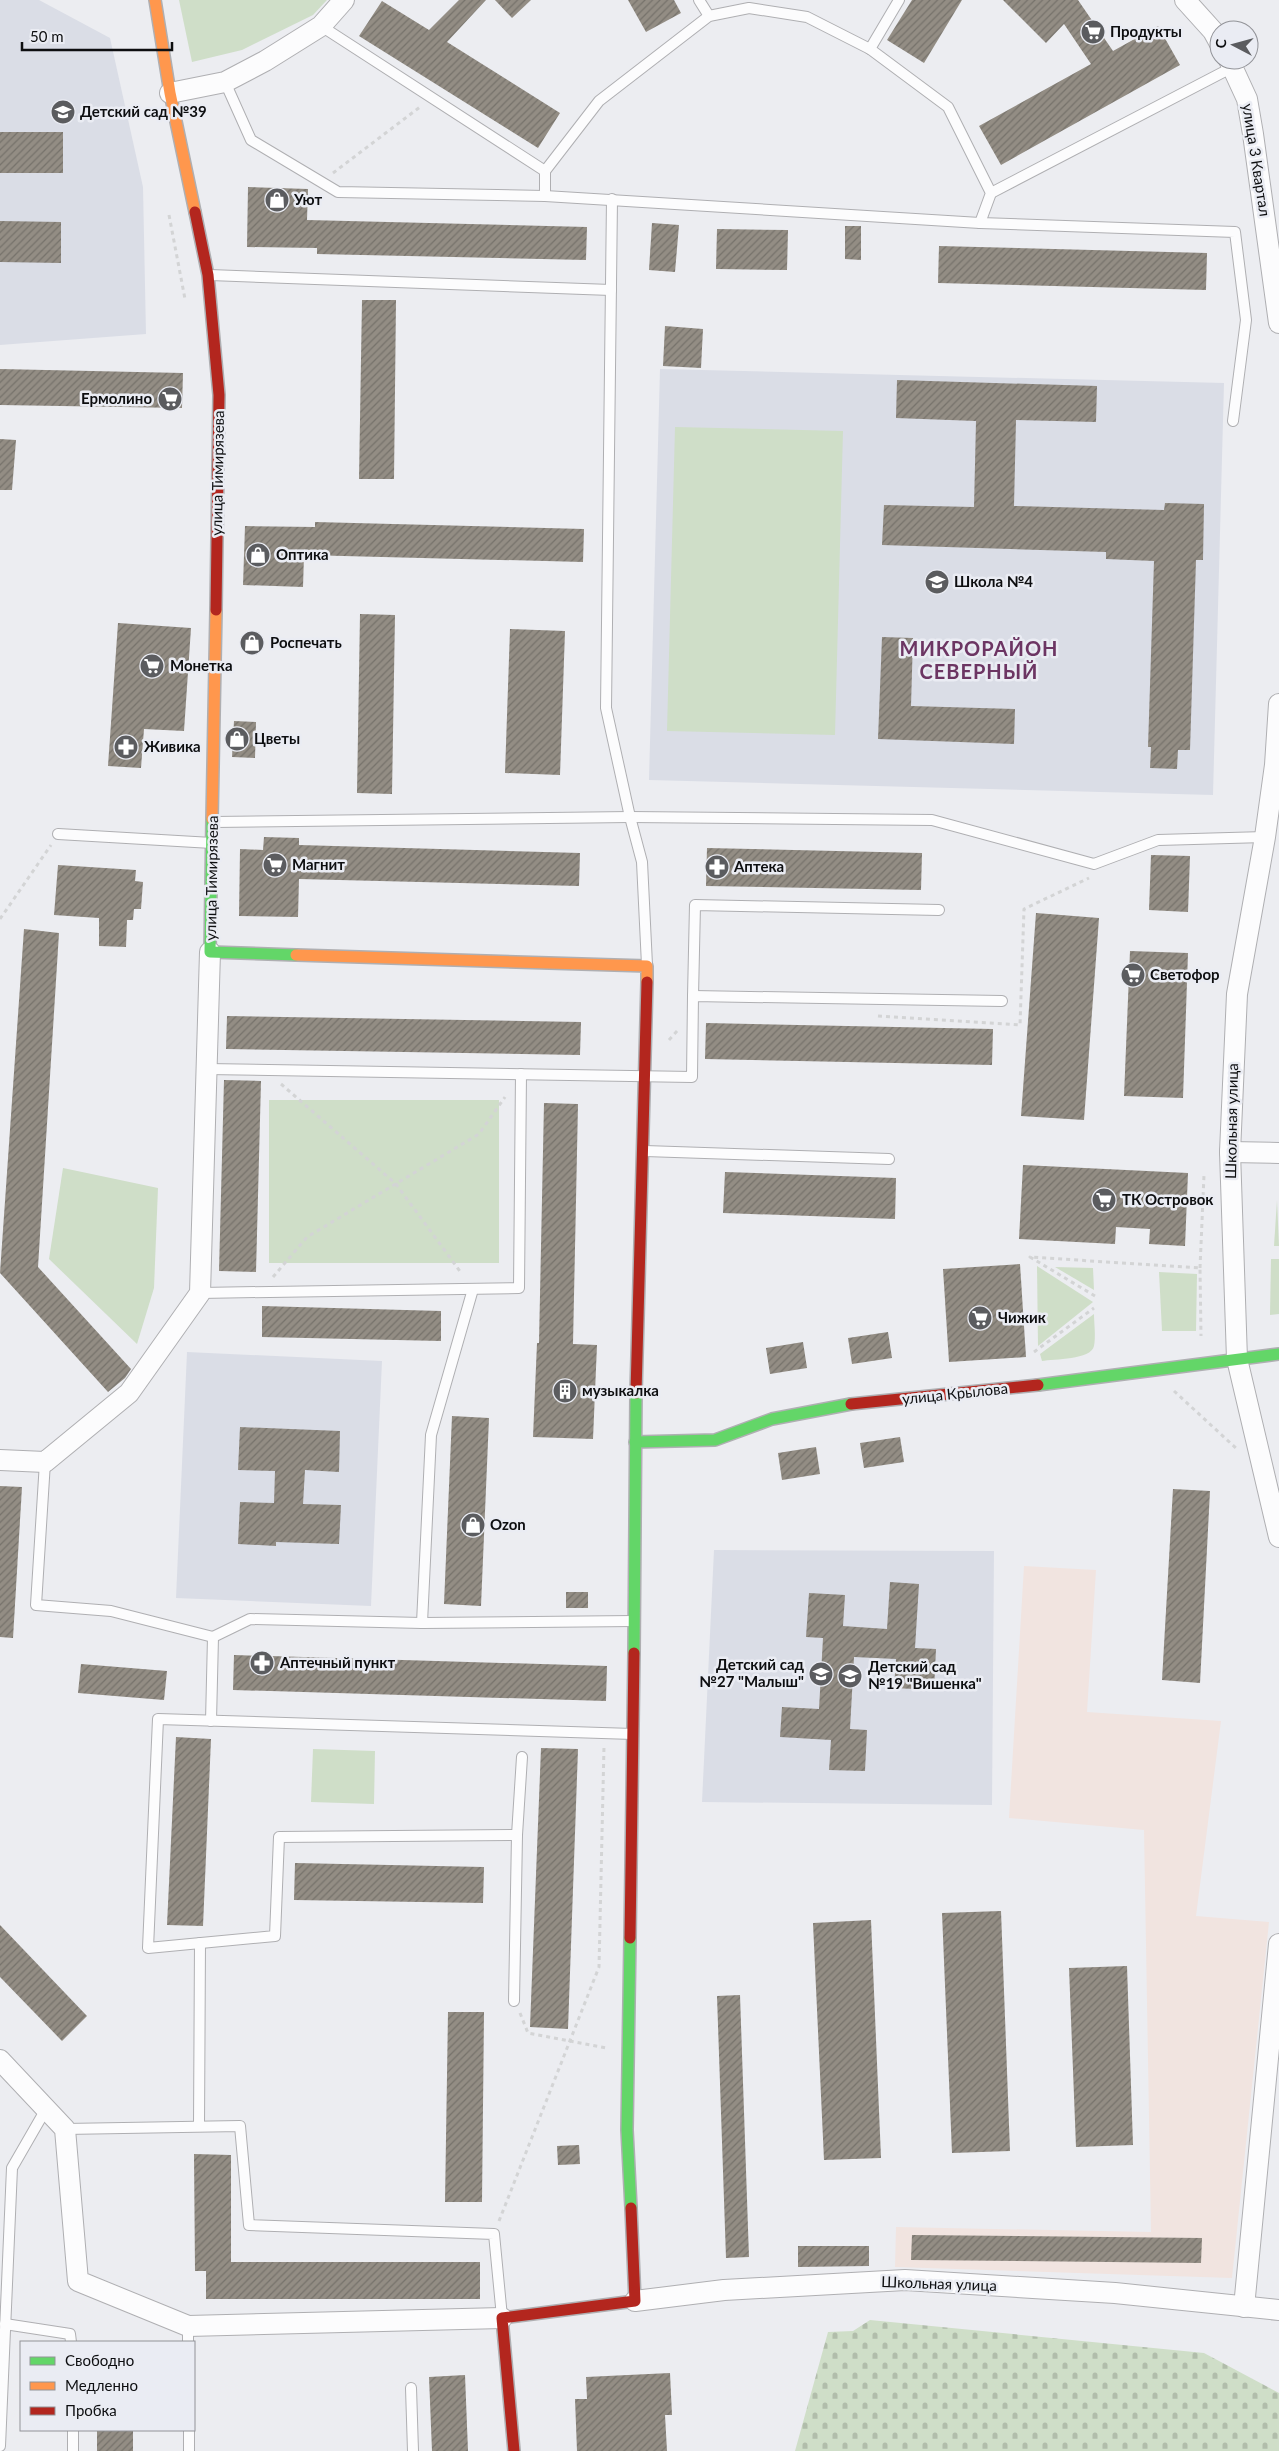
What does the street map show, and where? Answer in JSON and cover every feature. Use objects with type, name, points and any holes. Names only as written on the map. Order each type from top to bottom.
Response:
[{"type":"street","name":"улица Тимирязева","points":[[155,0],[170,93],[208,275],[219,396],[210,952]]},
{"type":"street","points":[[170,93],[225,82],[265,61],[321,26],[344,0]]},
{"type":"street","points":[[1185,0],[1209,27]]},
{"type":"street","name":"улица 3 Квартал","points":[[1234,70],[1248,107],[1274,253],[1279,323]]},
{"type":"street","name":"Школьная улица","points":[[1279,704],[1274,765],[1272,837],[1237,994],[1230,1152],[1237,1359],[1279,1537]]},
{"type":"street","points":[[0,1460],[45,1462],[129,1392],[200,1293],[210,952],[647,966],[635,1442],[634,1734],[627,2130],[634,2301],[502,2318],[188,2334],[78,2281],[65,2129],[0,2060]]},
{"type":"street","points":[[1230,1152],[1279,1153]]},
{"type":"street","name":"улица Крылова","points":[[635,1442],[715,1440],[772,1419],[843,1405],[1033,1386],[1279,1354]]},
{"type":"street","points":[[1244,2307],[1279,1944]]},
{"type":"street","name":"Школьная улица","points":[[634,2301],[724,2290],[905,2280],[1115,2292],[1279,2310]]},
{"type":"street","points":[[502,2318],[514,2451]]},
{"type":"lane","points":[[699,0],[709,16]]},
{"type":"lane","points":[[870,49],[899,0]]},
{"type":"lane","points":[[545,196],[544,170],[599,101],[709,16],[749,4],[807,17],[870,49],[948,107],[991,193]]},
{"type":"lane","points":[[321,26],[544,170]]},
{"type":"lane","points":[[980,223],[991,193],[1218,70]]},
{"type":"lane","points":[[225,82],[251,140],[338,192],[545,196],[980,223],[1235,232],[1246,320],[1233,420]]},
{"type":"lane","points":[[612,199],[606,708],[642,862],[647,966]]},
{"type":"lane","points":[[208,275],[611,290]]},
{"type":"lane","points":[[213,822],[630,817],[932,820],[1094,864],[1158,840],[1272,837]]},
{"type":"lane","points":[[58,834],[213,843]]},
{"type":"lane","points":[[207,1069],[692,1077],[695,905],[939,910]]},
{"type":"lane","points":[[693,996],[1002,1002]]},
{"type":"lane","points":[[200,1293],[519,1288],[521,1074]]},
{"type":"lane","points":[[641,1150],[889,1160]]},
{"type":"lane","points":[[422,1623],[431,1435],[473,1289]]},
{"type":"lane","points":[[45,1462],[36,1606],[111,1611],[213,1637],[250,1619],[422,1623],[634,1621]]},
{"type":"lane","points":[[211,1721],[213,1637]]},
{"type":"lane","points":[[516,1835],[279,1837],[275,1936],[148,1948],[158,1719],[634,1734]]},
{"type":"lane","points":[[514,2000],[516,1835],[522,1758]]},
{"type":"lane","points":[[199,2126],[200,1943]]},
{"type":"lane","points":[[0,2446],[12,2168],[46,2109]]},
{"type":"lane","points":[[65,2129],[240,2126],[249,2225],[494,2234],[502,2318]]},
{"type":"lane","points":[[5,2324],[70,2334],[70,2341]]},
{"type":"lane","points":[[411,2388],[412,2451]]},
{"type":"lane","points":[[73,2431],[73,2451]]},
{"type":"lane","points":[[189,2431],[189,2451]]},
{"type":"path","points":[[321,182],[432,98]]},
{"type":"path","points":[[168,205],[185,303]]},
{"type":"path","points":[[0,919],[58,834]]},
{"type":"path","points":[[871,1015],[1020,1025],[1024,909],[1095,875]]},
{"type":"path","points":[[644,1057],[654,1056],[693,1014]]},
{"type":"path","points":[[264,1070],[396,1184],[473,1289]]},
{"type":"path","points":[[259,1292],[307,1237],[480,1134],[521,1074]]},
{"type":"path","points":[[1201,1336],[1200,1268],[1204,1176]]},
{"type":"path","points":[[1095,1296],[1030,1257],[1200,1268]]},
{"type":"path","points":[[1034,1352],[1094,1308]]},
{"type":"path","points":[[1151,1370],[1264,1474]]},
{"type":"path","points":[[494,2234],[599,1967],[604,1733]]},
{"type":"path","points":[[514,2000],[528,2034],[629,2052]]},
{"type":"shaded area","name":"Детский сад №39","points":[[0,0],[39,0],[110,38],[143,187],[146,334],[0,345]]},
{"type":"shaded area","name":"Школа №4","points":[[660,369],[1224,383],[1213,795],[649,780]]},
{"type":"shaded area","points":[[187,1352],[382,1361],[371,1606],[176,1598]]},
{"type":"shaded area","name":"Детский сад №19 \"Вишенка\"","points":[[714,1550],[994,1551],[992,1805],[702,1802]]},
{"type":"shaded area","points":[[1024,1566],[1096,1570],[1087,1712],[1221,1721],[1196,1916],[1269,1922],[1232,2278],[895,2267],[896,2227],[1151,2232],[1144,1830],[1009,1818]]},
{"type":"green space","points":[[179,0],[327,0],[313,15],[242,50],[192,62]]},
{"type":"green space","points":[[675,427],[843,431],[835,735],[667,731]]},
{"type":"green space","points":[[269,1100],[499,1100],[499,1263],[269,1263]]},
{"type":"green space","points":[[63,1168],[158,1188],[154,1288],[137,1344],[49,1259]]},
{"type":"green space","points":[[1277,1200],[1279,1246],[1274,1246]]},
{"type":"green space","points":[[1271,1259],[1279,1259],[1279,1314],[1270,1315]]},
{"type":"green space","points":[[1037,1266],[1093,1302],[1038,1346]]},
{"type":"green space","points":[[1055,1267],[1093,1268],[1094,1290]]},
{"type":"green space","points":[[1159,1272],[1197,1274],[1196,1331],[1162,1331]]},
{"type":"green space","points":[[1094,1314],[1095,1342],[1091,1351],[1079,1356],[1042,1361],[1040,1354]]},
{"type":"green space","points":[[313,1749],[375,1751],[374,1804],[311,1802]]},
{"type":"green space","points":[[870,2320],[1204,2353],[1279,2393],[1279,2451],[795,2451],[828,2332],[853,2331]]},
{"type":"building","points":[[459,0],[486,0],[447,42],[560,113],[538,148],[359,36],[382,1],[429,30]]},
{"type":"building","points":[[495,0],[531,0],[512,18]]},
{"type":"building","points":[[628,0],[674,0],[681,13],[646,32]]},
{"type":"building","points":[[912,0],[962,0],[924,63],[887,40]]},
{"type":"building","points":[[1003,0],[1078,0],[1113,51],[1158,26],[1180,65],[1001,165],[979,126],[1091,64],[1064,24],[1046,43]]},
{"type":"building","points":[[0,132],[63,132],[63,173],[0,173]]},
{"type":"building","points":[[248,187],[308,189],[307,220],[587,227],[586,260],[317,254],[317,248],[247,247]]},
{"type":"building","points":[[0,221],[61,222],[61,263],[0,262]]},
{"type":"building","points":[[652,223],[679,225],[675,272],[649,270]]},
{"type":"building","points":[[845,226],[861,226],[861,260],[845,259]]},
{"type":"building","points":[[717,229],[788,230],[787,270],[716,269]]},
{"type":"building","points":[[939,246],[1207,253],[1206,290],[938,283]]},
{"type":"building","points":[[362,300],[396,300],[394,479],[359,479]]},
{"type":"building","points":[[665,326],[703,329],[701,368],[663,366]]},
{"type":"building","points":[[0,369],[183,373],[182,408],[0,405]]},
{"type":"building","points":[[897,380],[1097,386],[1096,422],[1016,420],[1014,506],[1164,510],[1165,503],[1204,504],[1203,560],[1196,560],[1190,750],[1178,750],[1177,769],[1150,768],[1151,747],[1148,747],[1154,561],[1106,559],[1106,552],[882,545],[884,505],[974,507],[976,421],[896,418]]},
{"type":"building","points":[[0,439],[16,440],[12,490],[0,490]]},
{"type":"building","points":[[315,522],[584,529],[583,562],[304,555],[303,587],[243,585],[245,526],[315,527]]},
{"type":"building","points":[[360,614],[395,615],[392,794],[357,793]]},
{"type":"building","name":"Монетка","points":[[118,623],[191,628],[184,731],[144,729],[141,768],[108,766]]},
{"type":"building","points":[[510,629],[565,631],[560,775],[505,773]]},
{"type":"building","points":[[882,637],[913,638],[911,706],[1015,709],[1014,744],[878,739]]},
{"type":"building","points":[[234,721],[256,722],[255,758],[232,757]]},
{"type":"building","points":[[264,837],[299,838],[299,845],[580,853],[579,886],[299,879],[298,917],[239,916],[240,849],[263,850]]},
{"type":"building","points":[[707,848],[922,853],[921,890],[706,886]]},
{"type":"building","points":[[1151,855],[1190,856],[1188,912],[1149,910]]},
{"type":"building","points":[[58,865],[136,870],[135,881],[143,882],[141,909],[134,909],[133,920],[127,920],[126,947],[99,946],[99,918],[54,915]]},
{"type":"building","points":[[1036,913],[1099,918],[1084,1120],[1021,1116]]},
{"type":"building","points":[[24,929],[59,933],[38,1267],[131,1369],[125,1378],[108,1392],[0,1273]]},
{"type":"building","points":[[1130,951],[1188,953],[1183,1098],[1124,1096]]},
{"type":"building","points":[[227,1016],[581,1022],[580,1055],[226,1049]]},
{"type":"building","points":[[706,1023],[993,1029],[992,1065],[705,1059]]},
{"type":"building","points":[[224,1080],[261,1081],[256,1272],[219,1271]]},
{"type":"building","points":[[544,1103],[578,1104],[573,1344],[597,1345],[593,1439],[533,1437],[537,1343],[539,1343]]},
{"type":"building","name":"ТК Островок","points":[[1023,1165],[1188,1173],[1185,1246],[1149,1244],[1150,1229],[1116,1227],[1115,1244],[1019,1239]]},
{"type":"building","points":[[725,1172],[896,1178],[895,1219],[723,1213]]},
{"type":"building","points":[[1020,1264],[1026,1357],[949,1362],[943,1269]]},
{"type":"building","points":[[262,1306],[441,1311],[441,1341],[262,1337]]},
{"type":"building","points":[[888,1332],[892,1358],[852,1364],[848,1338]]},
{"type":"building","points":[[803,1342],[807,1368],[770,1374],[766,1348]]},
{"type":"building","points":[[452,1416],[489,1418],[481,1606],[444,1604]]},
{"type":"building","points":[[240,1427],[340,1431],[339,1472],[305,1470],[303,1504],[341,1505],[339,1544],[276,1542],[276,1546],[238,1544],[240,1502],[274,1503],[275,1471],[238,1470]]},
{"type":"building","points":[[900,1437],[904,1462],[864,1468],[860,1443]]},
{"type":"building","points":[[816,1447],[820,1474],[782,1480],[778,1453]]},
{"type":"building","points":[[0,1486],[22,1487],[13,1638],[0,1637]]},
{"type":"building","points":[[1173,1489],[1210,1491],[1200,1683],[1162,1680]]},
{"type":"building","points":[[890,1582],[919,1584],[915,1648],[936,1649],[934,1690],[894,1688],[896,1659],[854,1657],[850,1729],[867,1730],[865,1771],[829,1770],[831,1740],[780,1737],[782,1707],[819,1709],[823,1638],[806,1637],[809,1593],[845,1595],[843,1626],[887,1629]]},
{"type":"building","points":[[566,1592],[588,1592],[588,1608],[566,1608]]},
{"type":"building","points":[[234,1655],[607,1666],[606,1701],[233,1690]]},
{"type":"building","points":[[81,1664],[167,1671],[164,1700],[78,1693]]},
{"type":"building","points":[[176,1737],[211,1739],[203,1926],[167,1925]]},
{"type":"building","points":[[541,1748],[578,1749],[568,2029],[530,2027]]},
{"type":"building","points":[[295,1863],[484,1867],[483,1903],[294,1900]]},
{"type":"building","points":[[1001,1911],[1010,2151],[952,2153],[942,1913]]},
{"type":"building","points":[[871,1920],[881,2158],[824,2160],[813,1923]]},
{"type":"building","points":[[0,1925],[87,2016],[62,2041],[0,1977]]},
{"type":"building","points":[[1127,1966],[1133,2145],[1076,2147],[1069,1968]]},
{"type":"building","points":[[740,1995],[749,2257],[726,2258],[717,1996]]},
{"type":"building","points":[[448,2012],[484,2012],[482,2202],[445,2202]]},
{"type":"building","points":[[579,2145],[580,2164],[558,2165],[557,2146]]},
{"type":"building","points":[[194,2154],[231,2155],[231,2262],[480,2262],[480,2299],[206,2299],[206,2271],[195,2271]]},
{"type":"building","points":[[912,2235],[1202,2238],[1201,2263],[911,2260]]},
{"type":"building","points":[[798,2246],[869,2246],[869,2266],[798,2267]]},
{"type":"building","points":[[670,2373],[672,2415],[665,2415],[667,2451],[577,2451],[575,2399],[587,2399],[586,2377]]},
{"type":"building","points":[[465,2375],[468,2451],[432,2451],[429,2377]]},
{"type":"building","points":[[97,2431],[133,2431],[133,2451],[97,2451]]},
{"type":"traffic: fast","points":[[212,819],[210,952],[296,955]]},
{"type":"traffic: fast","points":[[1038,1385],[1279,1354]]},
{"type":"traffic: fast","points":[[634,1653],[636,1393]]},
{"type":"traffic: fast","points":[[635,1442],[715,1440],[772,1419],[851,1404]]},
{"type":"traffic: fast","points":[[630,1938],[627,2130],[631,2208]]},
{"type":"traffic: slow","points":[[155,0],[170,93],[195,212]]},
{"type":"traffic: slow","points":[[212,819],[216,610]]},
{"type":"traffic: slow","points":[[296,955],[647,966],[647,982]]},
{"type":"traffic: jam","points":[[195,212],[208,275],[219,395],[216,610]]},
{"type":"traffic: jam","points":[[636,1393],[647,982]]},
{"type":"traffic: jam","points":[[851,1404],[1038,1385]]},
{"type":"traffic: jam","points":[[630,1938],[634,1653]]},
{"type":"traffic: jam","points":[[514,2451],[502,2318],[635,2301],[631,2208]]},
{"type":"place","name":"Продукты","points":[[1093,32]]},
{"type":"place","name":"Детский сад №39","points":[[63,112]]},
{"type":"place","name":"Уют","points":[[277,200]]},
{"type":"place","name":"Ермолино","points":[[170,399]]},
{"type":"place","name":"Оптика","points":[[258,555]]},
{"type":"place","name":"Школа №4","points":[[937,582]]},
{"type":"place","name":"Роспечать","points":[[252,643]]},
{"type":"place","name":"Монетка","points":[[152,666]]},
{"type":"place","name":"Цветы","points":[[237,739]]},
{"type":"place","name":"Живика","points":[[126,747]]},
{"type":"place","name":"Магнит","points":[[275,865]]},
{"type":"place","name":"Аптека","points":[[717,867]]},
{"type":"place","name":"Светофор","points":[[1133,975]]},
{"type":"place","name":"ТК Островок","points":[[1104,1200]]},
{"type":"place","name":"Чижик","points":[[980,1318]]},
{"type":"place","name":"музыкалка","points":[[565,1391]]},
{"type":"place","name":"Ozon","points":[[473,1525]]},
{"type":"place","name":"Аптечный пункт","points":[[262,1663]]},
{"type":"place","name":"Детский сад №27 \"Малыш\"","points":[[821,1674]]},
{"type":"place","name":"Детский сад №19 \"Вишенка\"","points":[[850,1676]]},
{"type":"district","name":"МИКРОРАЙОН СЕВЕРНЫЙ","points":[[979,660]]}]
